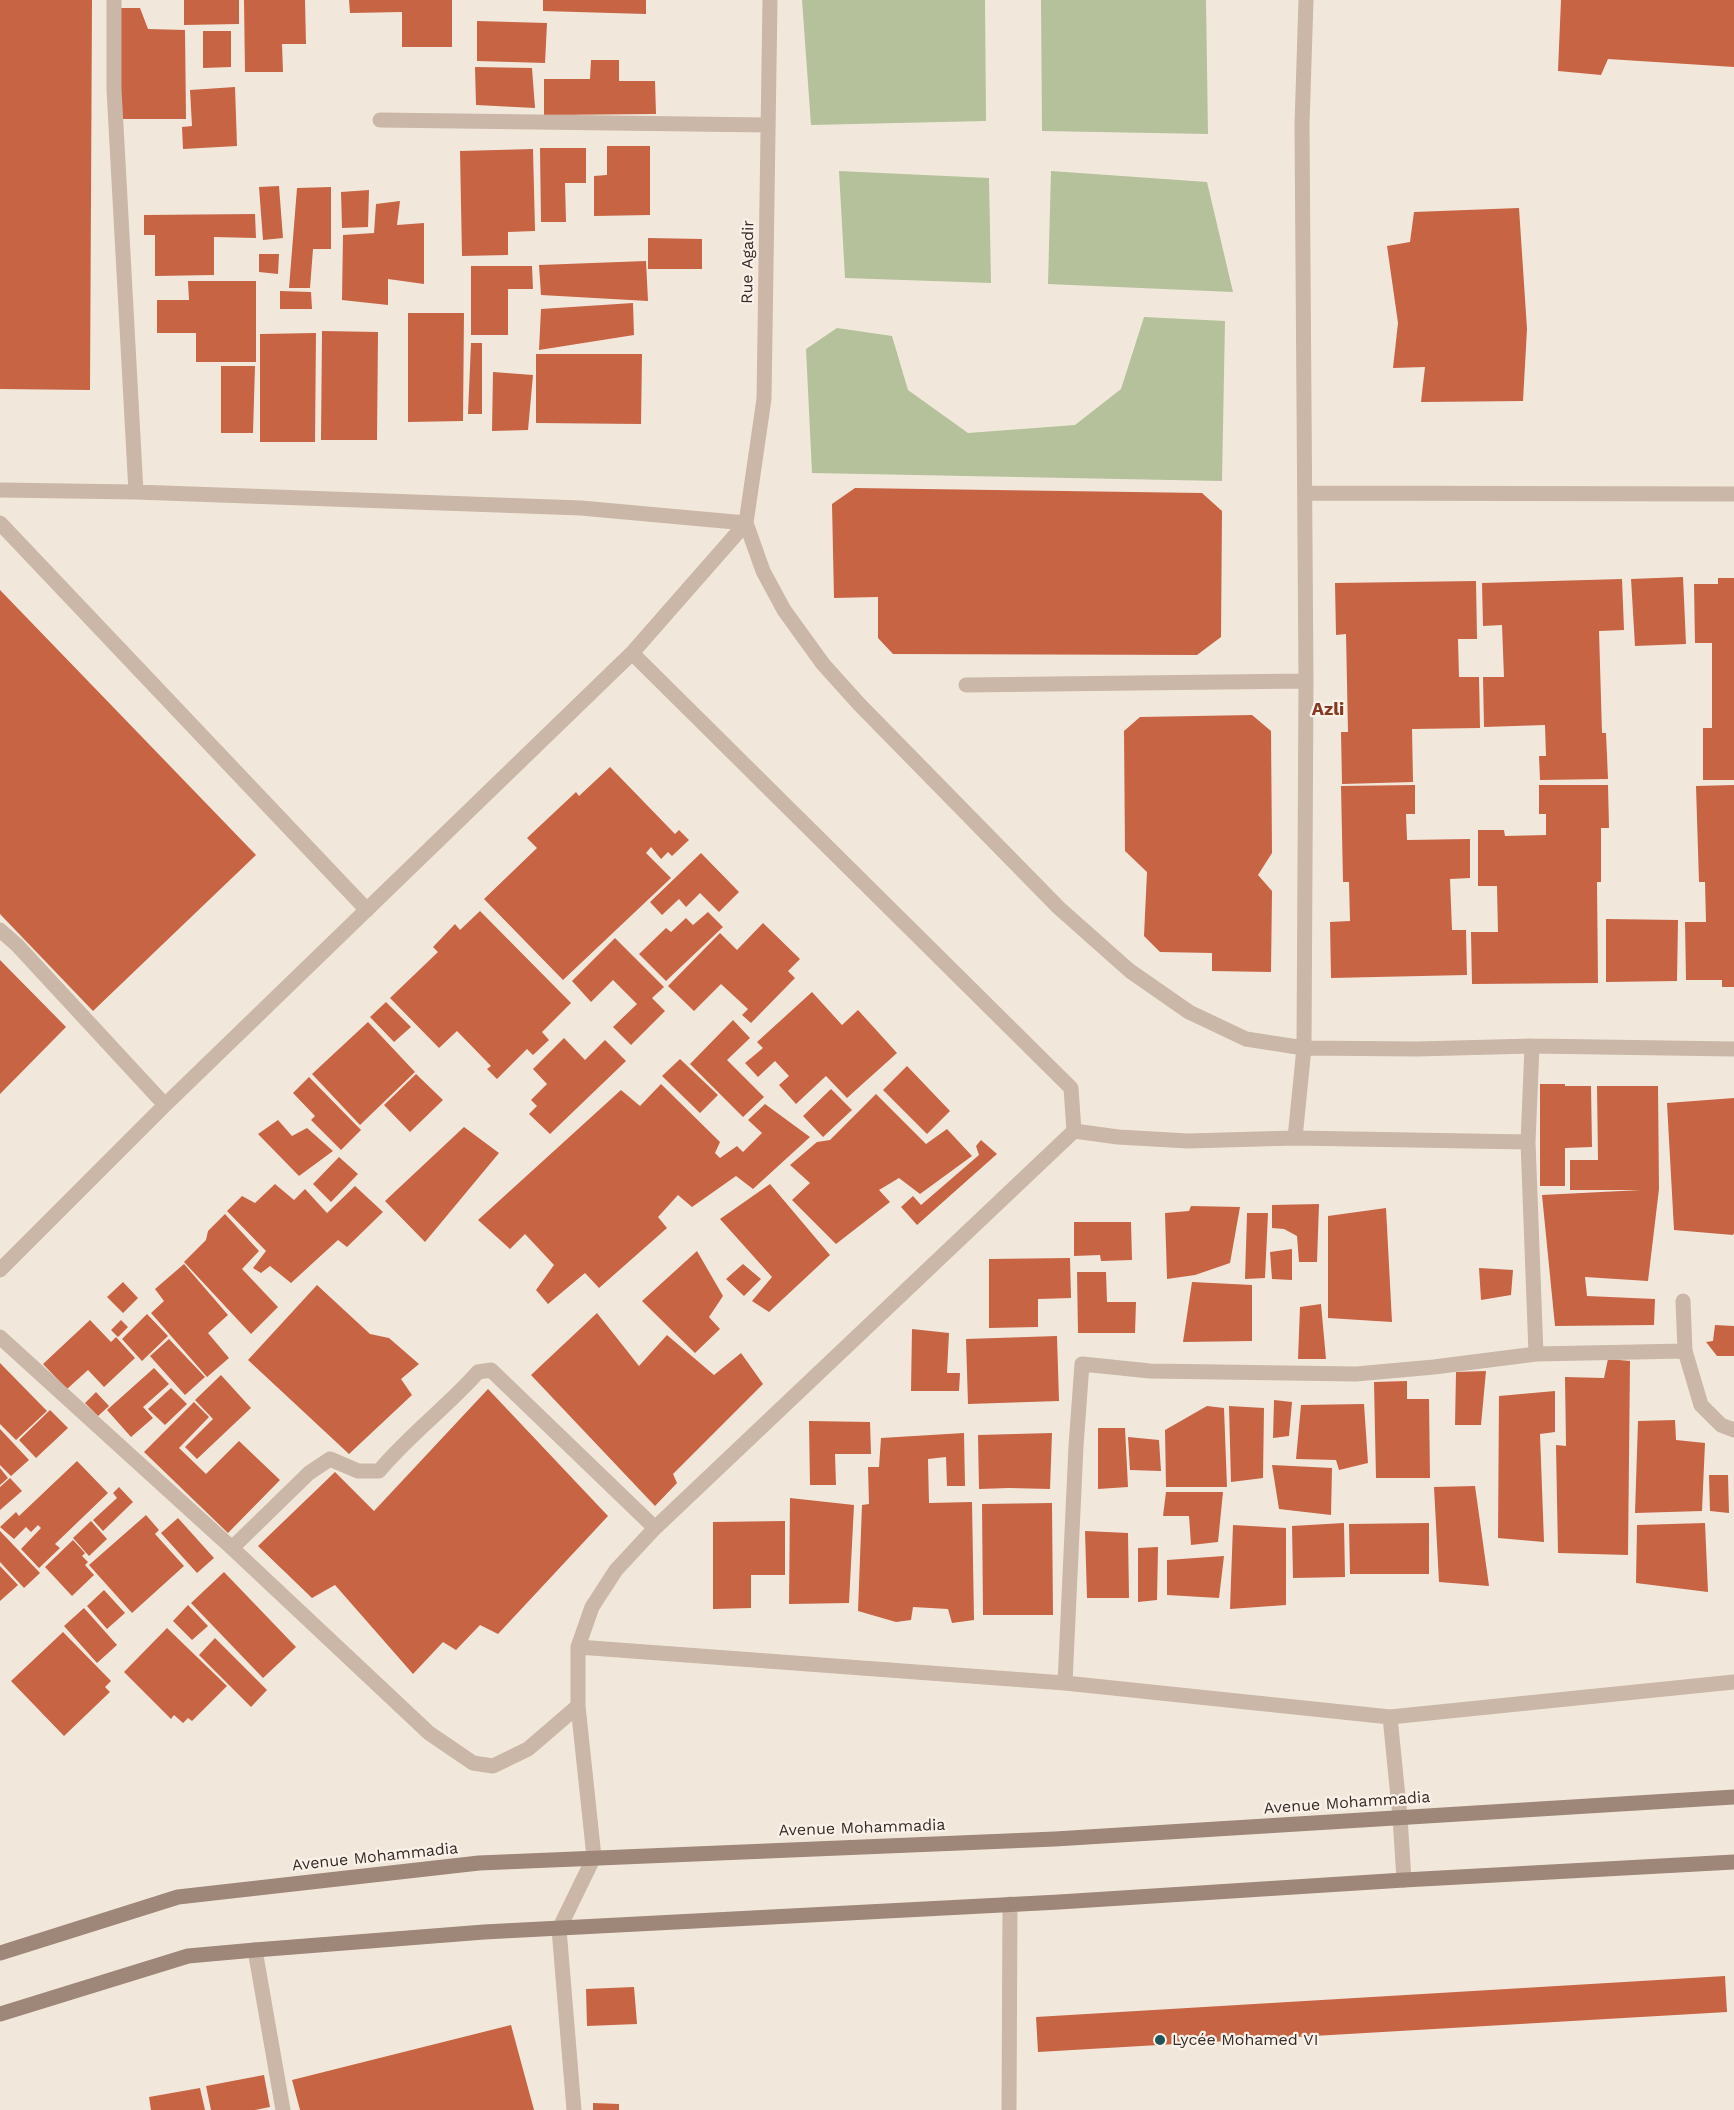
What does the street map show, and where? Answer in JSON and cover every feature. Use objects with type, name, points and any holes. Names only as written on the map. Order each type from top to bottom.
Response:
[{"type":"street","points":[[114,0],[114,88],[136,492]]},
{"type":"street","name":"Rue Agadir","points":[[746,523],[764,399],[770,0]]},
{"type":"street","points":[[1294,1138],[1304,1048],[1306,681],[1302,125],[1306,0]]},
{"type":"street","points":[[380,120],[767,125]]},
{"type":"street","points":[[0,490],[136,492],[580,508],[746,523]]},
{"type":"street","points":[[1305,493],[1734,494]]},
{"type":"street","points":[[0,523],[367,910]]},
{"type":"street","points":[[0,1270],[165,1105],[632,653],[746,523]]},
{"type":"street","points":[[746,523],[763,571],[784,610],[823,664],[859,704],[1059,908],[1130,971],[1189,1012],[1246,1039],[1304,1048],[1417,1049],[1532,1046],[1734,1049]]},
{"type":"street","points":[[632,653],[1071,1088],[1074,1131]]},
{"type":"street","points":[[966,685],[1306,681]]},
{"type":"street","points":[[0,930],[17,945],[165,1105]]},
{"type":"street","points":[[1532,1046],[1528,1142],[1536,1354]]},
{"type":"street","points":[[1074,1131],[1118,1137],[1188,1141],[1294,1138],[1528,1142]]},
{"type":"street","points":[[574,2110],[559,1929],[594,1857],[578,1706],[578,1647],[591,1607],[616,1570],[655,1528],[1074,1131]]},
{"type":"street","points":[[1683,1301],[1685,1351],[1701,1405],[1721,1425],[1734,1430]]},
{"type":"street","points":[[0,1337],[232,1548],[429,1732],[473,1763],[493,1766],[528,1749],[578,1706]]},
{"type":"street","points":[[1065,1683],[1082,1364],[1150,1371],[1356,1374],[1536,1354],[1685,1351]]},
{"type":"street","points":[[232,1548],[309,1473],[330,1459],[358,1471],[379,1471],[395,1451],[457,1395],[478,1372],[491,1370],[655,1528]]},
{"type":"street","points":[[578,1647],[1065,1683],[1390,1717],[1734,1682]]},
{"type":"street","points":[[1390,1717],[1404,1880]]},
{"type":"street","name":"Avenue Mohammadia","points":[[0,1953],[178,1897],[479,1863],[1055,1839],[1734,1797]]},
{"type":"street","points":[[0,2014],[188,1956],[255,1950],[484,1932],[681,1920],[1010,1904],[1734,1862]]},
{"type":"street","points":[[1010,1904],[1010,2110]]},
{"type":"street","points":[[255,1950],[283,2110]]},
{"type":"green space","points":[[802,0],[985,0],[986,121],[811,125]]},
{"type":"green space","points":[[1041,0],[1206,0],[1208,134],[1042,131]]},
{"type":"green space","points":[[839,171],[989,178],[991,283],[845,278]]},
{"type":"green space","points":[[1051,171],[1207,182],[1233,292],[1048,284]]},
{"type":"green space","points":[[1144,317],[1225,321],[1222,481],[812,473],[806,349],[837,328],[892,336],[908,390],[968,433],[1075,425],[1121,389]]},
{"type":"building","points":[[0,0],[92,0],[90,390],[0,389]]},
{"type":"building","points":[[184,0],[239,0],[239,24],[184,25]]},
{"type":"building","points":[[244,0],[305,0],[306,44],[282,44],[283,72],[245,72]]},
{"type":"building","points":[[349,0],[452,0],[452,47],[402,47],[402,12],[350,13]]},
{"type":"building","points":[[543,0],[646,0],[646,14],[543,11]]},
{"type":"building","points":[[1561,0],[1734,0],[1734,67],[1608,59],[1601,75],[1558,71]]},
{"type":"building","points":[[121,8],[140,8],[148,29],[185,30],[186,119],[121,119]]},
{"type":"building","points":[[477,21],[547,23],[545,63],[477,61]]},
{"type":"building","points":[[203,31],[231,31],[231,67],[203,68]]},
{"type":"building","points":[[591,60],[619,60],[619,81],[655,81],[656,114],[544,115],[544,79],[590,79]]},
{"type":"building","points":[[475,67],[532,68],[535,108],[476,105]]},
{"type":"building","points":[[235,87],[237,146],[183,149],[182,127],[192,126],[190,90]]},
{"type":"building","points":[[607,146],[650,146],[650,215],[594,216],[594,176],[607,175]]},
{"type":"building","points":[[540,148],[586,148],[586,183],[565,183],[566,222],[541,222]]},
{"type":"building","points":[[533,149],[535,231],[508,232],[508,255],[462,256],[460,151]]},
{"type":"building","points":[[279,186],[283,238],[263,240],[259,187]]},
{"type":"building","points":[[331,187],[331,249],[313,249],[310,288],[289,288],[297,188]]},
{"type":"building","points":[[369,190],[368,227],[342,228],[341,192]]},
{"type":"building","points":[[400,201],[397,225],[424,223],[424,284],[388,279],[388,305],[342,300],[343,235],[374,233],[376,204]]},
{"type":"building","points":[[1519,208],[1527,329],[1523,401],[1421,402],[1425,367],[1393,368],[1398,323],[1387,246],[1410,242],[1414,212]]},
{"type":"building","points":[[255,214],[256,238],[214,237],[214,275],[155,276],[155,235],[144,235],[144,215]]},
{"type":"building","points":[[648,238],[702,239],[702,269],[648,269]]},
{"type":"building","points":[[259,254],[279,254],[278,274],[259,272]]},
{"type":"building","points":[[646,261],[648,301],[541,295],[539,265]]},
{"type":"building","points":[[471,266],[532,266],[533,289],[508,289],[508,335],[471,335]]},
{"type":"building","points":[[188,281],[256,281],[256,362],[196,362],[196,333],[157,333],[157,300],[189,300]]},
{"type":"building","points":[[280,291],[311,292],[312,309],[280,309]]},
{"type":"building","points":[[633,303],[634,335],[539,350],[541,309]]},
{"type":"building","points":[[408,313],[464,313],[463,421],[408,422]]},
{"type":"building","points":[[322,331],[378,332],[377,440],[321,440]]},
{"type":"building","points":[[316,333],[315,442],[260,442],[260,334]]},
{"type":"building","points":[[471,343],[482,343],[482,414],[468,414]]},
{"type":"building","points":[[536,354],[642,354],[641,424],[536,423]]},
{"type":"building","points":[[221,366],[255,366],[253,433],[221,433]]},
{"type":"building","points":[[493,372],[533,375],[528,430],[492,431]]},
{"type":"building","points":[[855,488],[1202,493],[1222,511],[1221,637],[1197,655],[893,654],[878,638],[878,597],[834,598],[832,504]]},
{"type":"building","points":[[1683,577],[1686,644],[1635,646],[1631,579]]},
{"type":"building","points":[[1718,578],[1734,578],[1734,780],[1703,780],[1703,728],[1712,728],[1712,643],[1695,643],[1694,584],[1718,584]]},
{"type":"building","points":[[1622,579],[1624,630],[1599,631],[1602,733],[1606,733],[1608,779],[1540,780],[1539,756],[1546,756],[1545,725],[1484,727],[1483,677],[1504,677],[1502,625],[1483,626],[1482,583]]},
{"type":"building","points":[[1476,581],[1477,639],[1458,639],[1459,677],[1479,677],[1480,728],[1412,729],[1413,782],[1342,784],[1341,732],[1348,732],[1346,634],[1336,635],[1335,583]]},
{"type":"building","points":[[0,590],[256,855],[93,1011],[0,914]]},
{"type":"building","points":[[1252,715],[1271,731],[1272,853],[1258,875],[1272,891],[1271,972],[1212,971],[1212,953],[1160,952],[1144,936],[1147,872],[1125,851],[1124,731],[1140,717]]},
{"type":"building","points":[[610,767],[675,834],[679,830],[689,840],[672,856],[668,852],[661,859],[651,847],[646,853],[671,878],[563,980],[484,899],[537,848],[527,838],[576,792],[579,796]]},
{"type":"building","points":[[1415,785],[1415,814],[1406,814],[1407,840],[1470,839],[1470,878],[1450,879],[1452,930],[1466,930],[1467,975],[1331,978],[1330,922],[1350,921],[1349,882],[1343,882],[1341,786]]},
{"type":"building","points":[[1539,785],[1608,785],[1609,828],[1601,828],[1601,882],[1597,882],[1598,983],[1472,984],[1471,932],[1498,932],[1497,886],[1478,886],[1478,830],[1504,830],[1505,836],[1546,835],[1546,814],[1539,814]]},
{"type":"building","points":[[1734,785],[1734,987],[1722,987],[1722,980],[1686,980],[1685,922],[1706,922],[1705,882],[1699,882],[1696,786]]},
{"type":"building","points":[[701,853],[739,892],[719,912],[700,893],[686,907],[679,899],[662,915],[650,902]]},
{"type":"building","points":[[480,911],[571,1003],[542,1032],[549,1040],[533,1055],[527,1049],[497,1079],[487,1069],[491,1066],[457,1031],[439,1048],[390,998],[438,952],[433,947],[455,924],[460,930]]},
{"type":"building","points":[[708,912],[723,927],[666,981],[639,954],[666,928],[671,932],[686,918],[693,925]]},
{"type":"building","points":[[1606,919],[1678,920],[1677,981],[1606,982]]},
{"type":"building","points":[[763,923],[800,959],[788,971],[795,978],[751,1023],[742,1015],[748,1009],[721,984],[694,1011],[668,986],[720,933],[737,950]]},
{"type":"building","points":[[615,938],[664,987],[652,998],[665,1011],[631,1045],[613,1027],[637,1004],[613,980],[591,1002],[572,981]]},
{"type":"building","points":[[0,960],[66,1027],[0,1094]]},
{"type":"building","points":[[812,992],[842,1025],[858,1010],[897,1053],[847,1098],[826,1076],[796,1104],[779,1085],[789,1076],[775,1061],[758,1077],[745,1063],[763,1048],[757,1042]]},
{"type":"building","points":[[386,1002],[411,1027],[394,1042],[370,1017]]},
{"type":"building","points":[[733,1020],[750,1038],[727,1060],[764,1097],[743,1117],[690,1064]]},
{"type":"building","points":[[368,1022],[415,1072],[360,1125],[312,1074]]},
{"type":"building","points":[[564,1038],[585,1060],[605,1040],[626,1061],[550,1134],[529,1114],[537,1106],[531,1100],[547,1084],[533,1069]]},
{"type":"building","points":[[680,1059],[718,1095],[700,1113],[662,1076]]},
{"type":"building","points":[[907,1066],[950,1111],[927,1134],[883,1090]]},
{"type":"building","points":[[416,1074],[443,1100],[410,1132],[384,1105]]},
{"type":"building","points":[[309,1077],[361,1130],[341,1150],[311,1120],[315,1116],[293,1093]]},
{"type":"building","points":[[661,1084],[720,1142],[715,1153],[720,1158],[737,1146],[743,1152],[762,1133],[748,1120],[765,1104],[810,1137],[753,1189],[736,1176],[692,1207],[678,1195],[658,1217],[667,1228],[599,1288],[585,1273],[548,1304],[536,1290],[554,1265],[525,1234],[510,1249],[478,1220],[621,1090],[640,1106]]},
{"type":"building","points":[[1540,1084],[1591,1086],[1592,1147],[1565,1148],[1565,1186],[1540,1186]]},
{"type":"building","points":[[1597,1086],[1658,1086],[1659,1189],[1648,1281],[1585,1277],[1587,1296],[1655,1299],[1654,1325],[1555,1326],[1542,1195],[1641,1190],[1570,1190],[1570,1160],[1598,1160]]},
{"type":"building","points":[[831,1089],[852,1110],[823,1137],[803,1116]]},
{"type":"building","points":[[876,1094],[926,1144],[947,1129],[972,1156],[920,1194],[899,1178],[879,1190],[890,1202],[836,1244],[792,1200],[810,1183],[790,1165],[817,1142],[830,1140]]},
{"type":"building","points":[[1734,1098],[1734,1233],[1733,1235],[1674,1230],[1667,1103]]},
{"type":"building","points":[[278,1120],[292,1136],[307,1128],[333,1151],[299,1176],[258,1134]]},
{"type":"building","points":[[464,1127],[499,1153],[425,1242],[385,1201]]},
{"type":"building","points":[[981,1140],[997,1154],[917,1225],[901,1207],[913,1196],[921,1205],[979,1155],[976,1146]]},
{"type":"building","points":[[339,1157],[358,1174],[331,1202],[313,1184]]},
{"type":"building","points":[[275,1184],[294,1200],[305,1189],[327,1213],[355,1186],[383,1212],[347,1247],[338,1240],[291,1283],[270,1266],[261,1273],[253,1268],[266,1251],[227,1211],[242,1196],[255,1203]]},
{"type":"building","points":[[770,1184],[830,1255],[769,1312],[752,1301],[772,1277],[720,1219]]},
{"type":"building","points":[[1319,1204],[1317,1262],[1299,1262],[1297,1236],[1284,1229],[1272,1228],[1272,1205]]},
{"type":"building","points":[[1191,1206],[1240,1207],[1230,1263],[1195,1275],[1167,1279],[1165,1213],[1189,1211]]},
{"type":"building","points":[[1386,1208],[1392,1322],[1328,1318],[1328,1216]]},
{"type":"building","points":[[1247,1213],[1268,1213],[1265,1278],[1245,1279]]},
{"type":"building","points":[[225,1214],[259,1251],[242,1269],[278,1307],[251,1334],[184,1262],[206,1240],[208,1231]]},
{"type":"building","points":[[1074,1222],[1131,1222],[1132,1260],[1101,1261],[1100,1255],[1074,1256]]},
{"type":"building","points":[[1292,1249],[1292,1280],[1272,1279],[1270,1252]]},
{"type":"building","points":[[697,1251],[723,1296],[709,1317],[720,1329],[695,1353],[642,1301]]},
{"type":"building","points":[[1070,1258],[1071,1298],[1038,1299],[1038,1327],[989,1328],[989,1259]]},
{"type":"building","points":[[184,1264],[228,1315],[208,1333],[229,1358],[207,1377],[151,1313],[164,1301],[155,1289]]},
{"type":"building","points":[[743,1264],[761,1279],[744,1296],[726,1279]]},
{"type":"building","points":[[1479,1268],[1513,1270],[1511,1295],[1481,1300]]},
{"type":"building","points":[[1077,1272],[1106,1272],[1107,1302],[1136,1302],[1135,1333],[1078,1333]]},
{"type":"building","points":[[123,1282],[138,1298],[123,1313],[107,1297]]},
{"type":"building","points":[[1192,1282],[1252,1285],[1252,1341],[1183,1342]]},
{"type":"building","points":[[317,1285],[370,1334],[389,1338],[419,1364],[401,1379],[412,1395],[349,1454],[248,1360]]},
{"type":"building","points":[[1321,1304],[1326,1359],[1298,1359],[1300,1307]]},
{"type":"building","points":[[597,1313],[639,1366],[667,1335],[714,1375],[741,1353],[763,1384],[673,1474],[677,1483],[655,1506],[531,1375]]},
{"type":"building","points":[[147,1314],[168,1336],[142,1361],[122,1339]]},
{"type":"building","points":[[90,1320],[111,1342],[116,1337],[135,1358],[104,1387],[88,1370],[67,1389],[43,1364]]},
{"type":"building","points":[[121,1320],[128,1327],[118,1337],[111,1330]]},
{"type":"building","points":[[1715,1325],[1734,1326],[1734,1356],[1717,1356],[1706,1342],[1713,1341]]},
{"type":"building","points":[[912,1329],[949,1333],[947,1373],[960,1373],[959,1391],[911,1391]]},
{"type":"building","points":[[1057,1336],[1059,1401],[968,1404],[966,1339]]},
{"type":"building","points":[[169,1339],[205,1377],[185,1395],[150,1356]]},
{"type":"building","points":[[1608,1359],[1630,1361],[1628,1555],[1558,1553],[1556,1445],[1566,1446],[1565,1377],[1604,1378]]},
{"type":"building","points":[[0,1363],[47,1411],[16,1440],[0,1424]]},
{"type":"building","points":[[154,1368],[169,1384],[143,1407],[153,1418],[131,1437],[107,1410]]},
{"type":"building","points":[[1486,1371],[1481,1425],[1455,1425],[1456,1372]]},
{"type":"building","points":[[221,1375],[251,1408],[197,1459],[185,1447],[213,1419],[195,1400]]},
{"type":"building","points":[[1407,1381],[1407,1399],[1429,1399],[1430,1478],[1376,1478],[1374,1382]]},
{"type":"building","points":[[171,1388],[187,1404],[165,1425],[148,1409]]},
{"type":"building","points":[[488,1389],[608,1516],[498,1634],[480,1625],[456,1650],[443,1642],[413,1674],[335,1585],[312,1598],[258,1546],[335,1472],[374,1511]]},
{"type":"building","points":[[1555,1391],[1555,1432],[1540,1434],[1544,1542],[1498,1538],[1499,1396]]},
{"type":"building","points":[[96,1392],[109,1406],[98,1416],[85,1403]]},
{"type":"building","points":[[1274,1400],[1292,1402],[1289,1436],[1273,1438]]},
{"type":"building","points":[[194,1402],[209,1417],[179,1448],[206,1474],[239,1441],[280,1480],[228,1533],[144,1452]]},
{"type":"building","points":[[1364,1404],[1368,1463],[1339,1470],[1336,1460],[1296,1459],[1301,1405]]},
{"type":"building","points":[[1207,1406],[1224,1408],[1227,1487],[1166,1487],[1165,1430]]},
{"type":"building","points":[[1229,1406],[1264,1408],[1263,1478],[1231,1482]]},
{"type":"building","points":[[50,1410],[68,1428],[36,1458],[19,1440]]},
{"type":"building","points":[[1675,1420],[1676,1440],[1705,1443],[1702,1511],[1635,1513],[1638,1421]]},
{"type":"building","points":[[809,1421],[870,1422],[871,1454],[835,1454],[836,1485],[810,1485]]},
{"type":"building","points":[[1098,1428],[1125,1428],[1128,1487],[1098,1489]]},
{"type":"building","points":[[0,1429],[29,1460],[11,1476],[0,1465]]},
{"type":"building","points":[[964,1433],[965,1486],[947,1486],[946,1457],[928,1459],[929,1503],[972,1502],[974,1620],[952,1623],[948,1609],[913,1607],[911,1620],[896,1622],[858,1611],[862,1505],[869,1504],[868,1467],[879,1467],[881,1438]]},
{"type":"building","points":[[1052,1433],[1050,1489],[979,1489],[978,1435]]},
{"type":"building","points":[[1128,1437],[1159,1440],[1161,1471],[1130,1470]]},
{"type":"building","points":[[77,1461],[108,1493],[55,1544],[60,1548],[39,1568],[21,1549],[41,1528],[38,1525],[31,1532],[26,1527],[14,1539],[0,1527],[16,1512],[19,1516]]},
{"type":"building","points":[[1272,1465],[1332,1468],[1331,1515],[1279,1509]]},
{"type":"building","points":[[0,1468],[8,1478],[0,1485]]},
{"type":"building","points":[[1709,1475],[1728,1475],[1729,1513],[1710,1511]]},
{"type":"building","points":[[10,1478],[22,1491],[0,1510],[0,1487]]},
{"type":"building","points":[[1475,1486],[1489,1586],[1439,1582],[1434,1487]]},
{"type":"building","points":[[119,1487],[133,1502],[103,1531],[93,1520],[117,1498],[113,1493]]},
{"type":"building","points":[[1166,1492],[1223,1492],[1218,1542],[1191,1545],[1189,1516],[1163,1516]]},
{"type":"building","points":[[790,1498],[854,1505],[849,1603],[789,1604]]},
{"type":"building","points":[[1052,1503],[1053,1615],[983,1615],[982,1504]]},
{"type":"building","points":[[146,1515],[159,1530],[155,1534],[184,1566],[132,1613],[89,1565]]},
{"type":"building","points":[[178,1518],[214,1558],[197,1573],[161,1533]]},
{"type":"building","points":[[91,1521],[107,1539],[89,1556],[73,1538]]},
{"type":"building","points":[[785,1521],[785,1575],[751,1575],[751,1608],[713,1609],[713,1522]]},
{"type":"building","points":[[1344,1523],[1345,1577],[1293,1578],[1292,1526]]},
{"type":"building","points":[[1429,1523],[1429,1574],[1350,1574],[1349,1524]]},
{"type":"building","points":[[1705,1523],[1708,1592],[1636,1583],[1637,1525]]},
{"type":"building","points":[[1233,1525],[1286,1528],[1286,1605],[1230,1609]]},
{"type":"building","points":[[0,1531],[40,1573],[24,1588],[0,1562]]},
{"type":"building","points":[[1085,1531],[1128,1533],[1129,1598],[1087,1598]]},
{"type":"building","points":[[73,1540],[85,1553],[82,1556],[88,1562],[85,1565],[94,1575],[72,1596],[45,1567]]},
{"type":"building","points":[[1158,1547],[1157,1600],[1138,1602],[1138,1548]]},
{"type":"building","points":[[1224,1556],[1219,1598],[1167,1595],[1167,1560]]},
{"type":"building","points":[[0,1566],[18,1585],[0,1601]]},
{"type":"building","points":[[224,1572],[296,1647],[263,1678],[191,1603]]},
{"type":"building","points":[[104,1590],[125,1613],[107,1629],[87,1606]]},
{"type":"building","points":[[188,1605],[208,1626],[192,1640],[173,1621]]},
{"type":"building","points":[[84,1608],[117,1645],[97,1663],[64,1626]]},
{"type":"building","points":[[167,1628],[227,1686],[192,1721],[188,1718],[183,1723],[174,1715],[171,1719],[124,1672]]},
{"type":"building","points":[[63,1632],[111,1681],[105,1687],[110,1692],[64,1736],[11,1681]]},
{"type":"building","points":[[215,1638],[267,1690],[251,1707],[199,1655]]},
{"type":"building","points":[[1725,1976],[1727,2012],[1038,2052],[1036,2017]]},
{"type":"building","points":[[634,1987],[637,2024],[587,2026],[586,1989]]},
{"type":"building","points":[[511,2025],[534,2110],[300,2110],[292,2080]]},
{"type":"building","points":[[264,2075],[270,2107],[255,2110],[211,2110],[206,2086]]},
{"type":"building","points":[[200,2088],[205,2110],[151,2110],[149,2097]]},
{"type":"building","points":[[593,2103],[619,2104],[619,2110],[593,2110]]},
{"type":"place","name":"Lycée Mohamed VI","points":[[1160,2040]]},
{"type":"district","name":"Azli","points":[[1328,710]]}]
